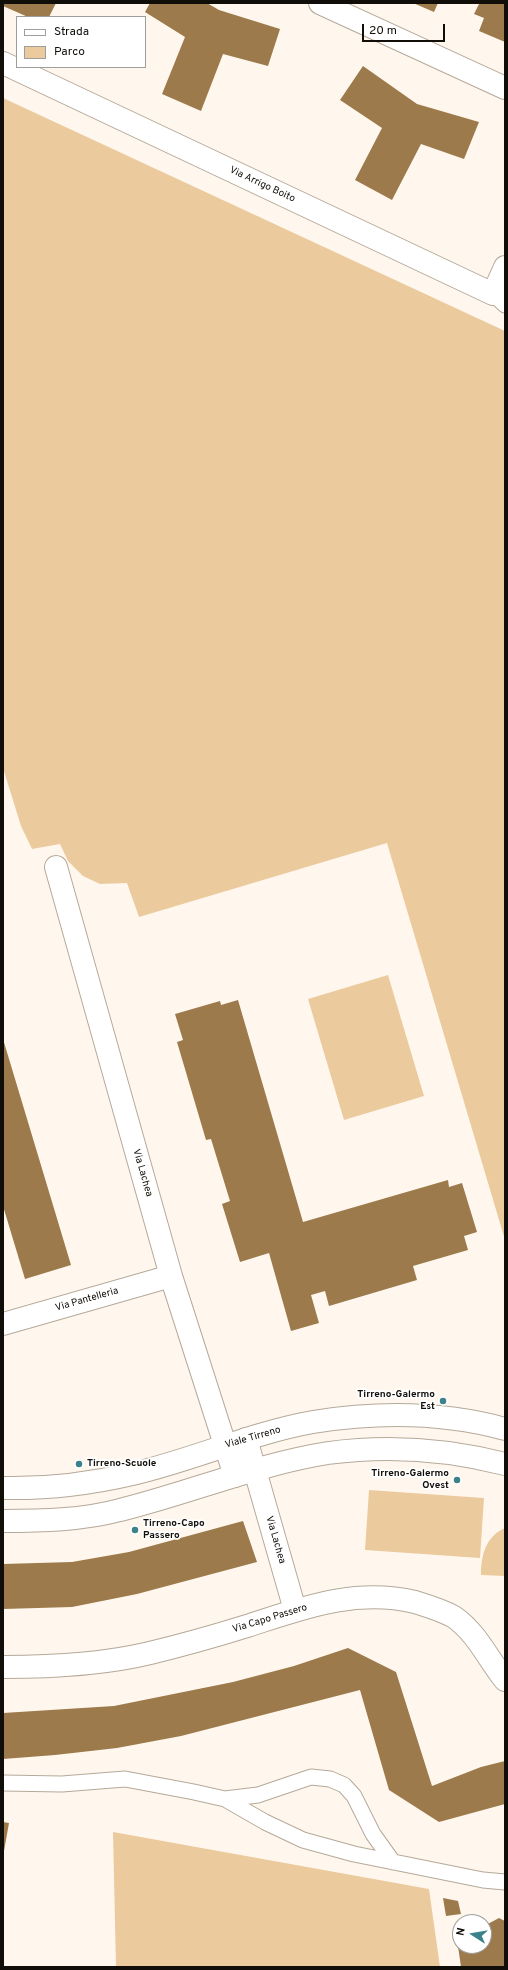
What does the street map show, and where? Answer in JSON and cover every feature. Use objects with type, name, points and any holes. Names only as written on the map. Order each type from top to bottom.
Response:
[{"type":"street","points":[[320,3],[505,88]]},
{"type":"street","name":"Via Arrigo Boito","points":[[3,63],[499,300],[505,266]]},
{"type":"street","name":"Via Lachea","points":[[56,867],[171,1276],[225,1446],[245,1473],[295,1610]]},
{"type":"street","name":"Via Pantelleria","points":[[3,1324],[171,1276]]},
{"type":"street","name":"Viale Tirreno","points":[[3,1488],[60,1487],[96,1482],[133,1474],[225,1446],[313,1422],[369,1416],[414,1415],[458,1419],[505,1429]]},
{"type":"street","points":[[245,1473],[246,1440]]},
{"type":"street","points":[[3,1521],[50,1520],[118,1511],[203,1488],[245,1473],[328,1453],[407,1449],[446,1452],[505,1464]]},
{"type":"street","name":"Via Capo Passero","points":[[3,1667],[59,1666],[148,1654],[240,1628],[295,1610],[350,1597],[377,1597],[405,1600],[430,1606],[454,1617],[474,1634],[505,1680]]},
{"type":"lane","points":[[3,1783],[62,1784],[125,1779],[226,1799],[258,1795],[311,1777],[330,1779],[344,1785],[354,1796],[373,1834],[393,1862]]},
{"type":"lane","points":[[226,1799],[265,1822],[303,1840],[354,1854],[483,1880],[505,1882]]},
{"type":"green space","points":[[3,98],[505,331],[505,1240],[387,843],[139,917],[127,883],[100,884],[83,876],[68,861],[60,844],[32,849],[21,826],[3,768]]},
{"type":"green space","points":[[388,975],[424,1096],[344,1120],[308,999]]},
{"type":"green space","points":[[369,1490],[484,1498],[480,1558],[365,1550]]},
{"type":"green space","points":[[505,1528],[505,1576],[481,1575],[482,1560],[489,1541],[499,1531]]},
{"type":"green space","points":[[113,1832],[429,1889],[440,1967],[116,1967]]},
{"type":"building","points":[[3,3],[56,3],[50,16],[26,16],[3,6]]},
{"type":"building","points":[[150,3],[207,3],[219,10],[280,29],[268,66],[223,54],[201,111],[162,94],[185,37],[145,12]]},
{"type":"building","points":[[413,3],[438,3],[434,12]]},
{"type":"building","points":[[476,3],[505,3],[505,42],[479,31],[484,18],[474,14],[479,4]]},
{"type":"building","points":[[363,66],[417,104],[479,122],[464,159],[421,144],[392,200],[355,180],[382,128],[340,100]]},
{"type":"building","points":[[238,1000],[303,1222],[448,1180],[449,1187],[462,1183],[477,1232],[464,1236],[468,1250],[413,1266],[417,1280],[329,1306],[325,1291],[311,1295],[319,1323],[291,1331],[269,1253],[240,1262],[222,1204],[230,1201],[211,1139],[206,1140],[177,1042],[183,1040],[175,1014],[220,1001],[221,1005]]},
{"type":"building","points":[[3,1039],[71,1265],[25,1279],[3,1206]]},
{"type":"building","points":[[243,1521],[257,1562],[137,1594],[72,1607],[3,1609],[3,1564],[72,1562],[129,1552]]},
{"type":"building","points":[[348,1648],[396,1672],[432,1786],[481,1767],[505,1761],[505,1804],[439,1822],[389,1790],[360,1690],[181,1736],[117,1748],[3,1759],[3,1713],[114,1706],[233,1682],[294,1666]]},
{"type":"building","points":[[3,1822],[9,1823],[4,1851],[3,1851]]},
{"type":"building","points":[[443,1898],[458,1901],[461,1914],[446,1916]]},
{"type":"building","points":[[499,1918],[505,1921],[505,1967],[461,1967],[459,1954],[492,1954],[492,1922]]},
{"type":"place","name":"Tirreno-Galermo Est","points":[[443,1401]]},
{"type":"place","name":"Tirreno-Scuole","points":[[79,1464]]},
{"type":"place","name":"Tirreno-Galermo Ovest","points":[[457,1480]]},
{"type":"place","name":"Tirreno-Capo Passero","points":[[135,1530]]}]
